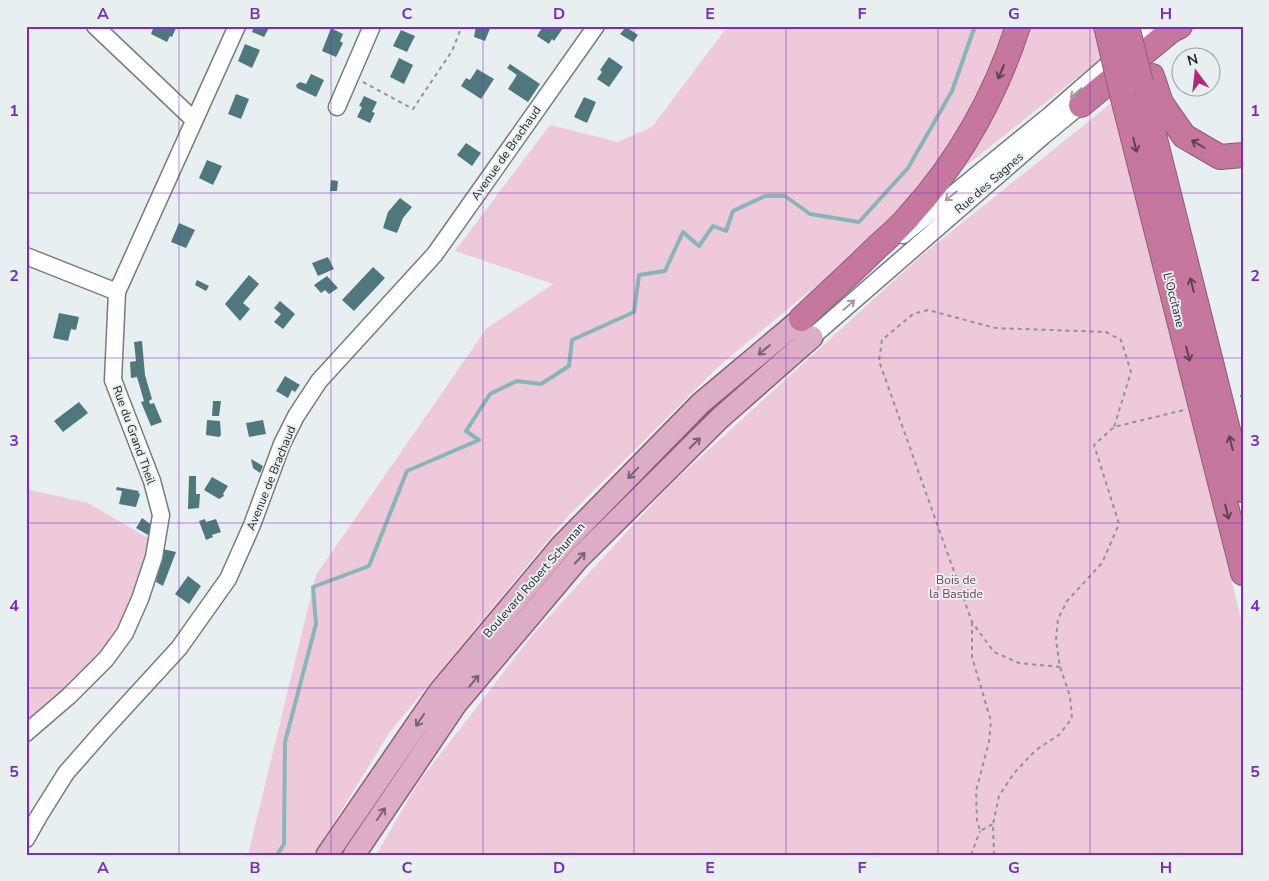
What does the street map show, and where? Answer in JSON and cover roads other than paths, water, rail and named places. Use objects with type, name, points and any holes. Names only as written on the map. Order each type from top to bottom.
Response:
[{"type":"highway","points":[[807,328],[908,218],[930,192],[965,143],[990,99],[1010,52],[1018,26]]},
{"type":"highway","name":"L'Occitane","points":[[1106,26],[1243,573]]},
{"type":"highway","name":"L'Occitane","points":[[1127,26],[1147,79],[1243,490]]},
{"type":"highway","points":[[1138,26],[1147,79],[1184,136],[1220,157],[1243,155]]},
{"type":"highway","points":[[1082,105],[1172,30],[1180,26]]},
{"type":"main road","name":"Boulevard Robert Schuman","points":[[327,855],[439,692],[560,546],[701,403],[807,328]]},
{"type":"main road","name":"Boulevard Robert Schuman","points":[[354,855],[456,704],[578,559],[720,418],[807,328]]},
{"type":"street","points":[[95,26],[194,120]]},
{"type":"street","name":"Rue du Grand Theil","points":[[26,733],[69,696],[106,659],[125,633],[140,599],[154,557],[161,515],[152,482],[113,380],[117,292],[237,26]]},
{"type":"street","points":[[337,107],[372,26]]},
{"type":"street","name":"Avenue de Brachaud","points":[[26,839],[66,773],[179,648],[228,579],[252,526],[282,444],[296,416],[319,381],[435,254],[596,26]]},
{"type":"street","name":"Rue des Sagnes","points":[[807,328],[1152,26]]},
{"type":"street","name":"Rue des Sagnes","points":[[807,328],[1082,105],[1164,26]]},
{"type":"street","points":[[26,256],[117,292]]},
{"type":"waterway","points":[[277,855],[284,844],[285,742],[316,624],[313,587],[369,566],[407,471],[479,440],[466,431],[490,394],[517,381],[541,384],[569,366],[572,340],[634,312],[639,275],[665,271],[683,232],[699,246],[713,226],[726,231],[733,211],[765,196],[785,196],[810,214],[859,222],[908,168],[952,91],[975,26]]},
{"type":"park label","name":"Bois de la Bastide","points":[[956,587]]}]
